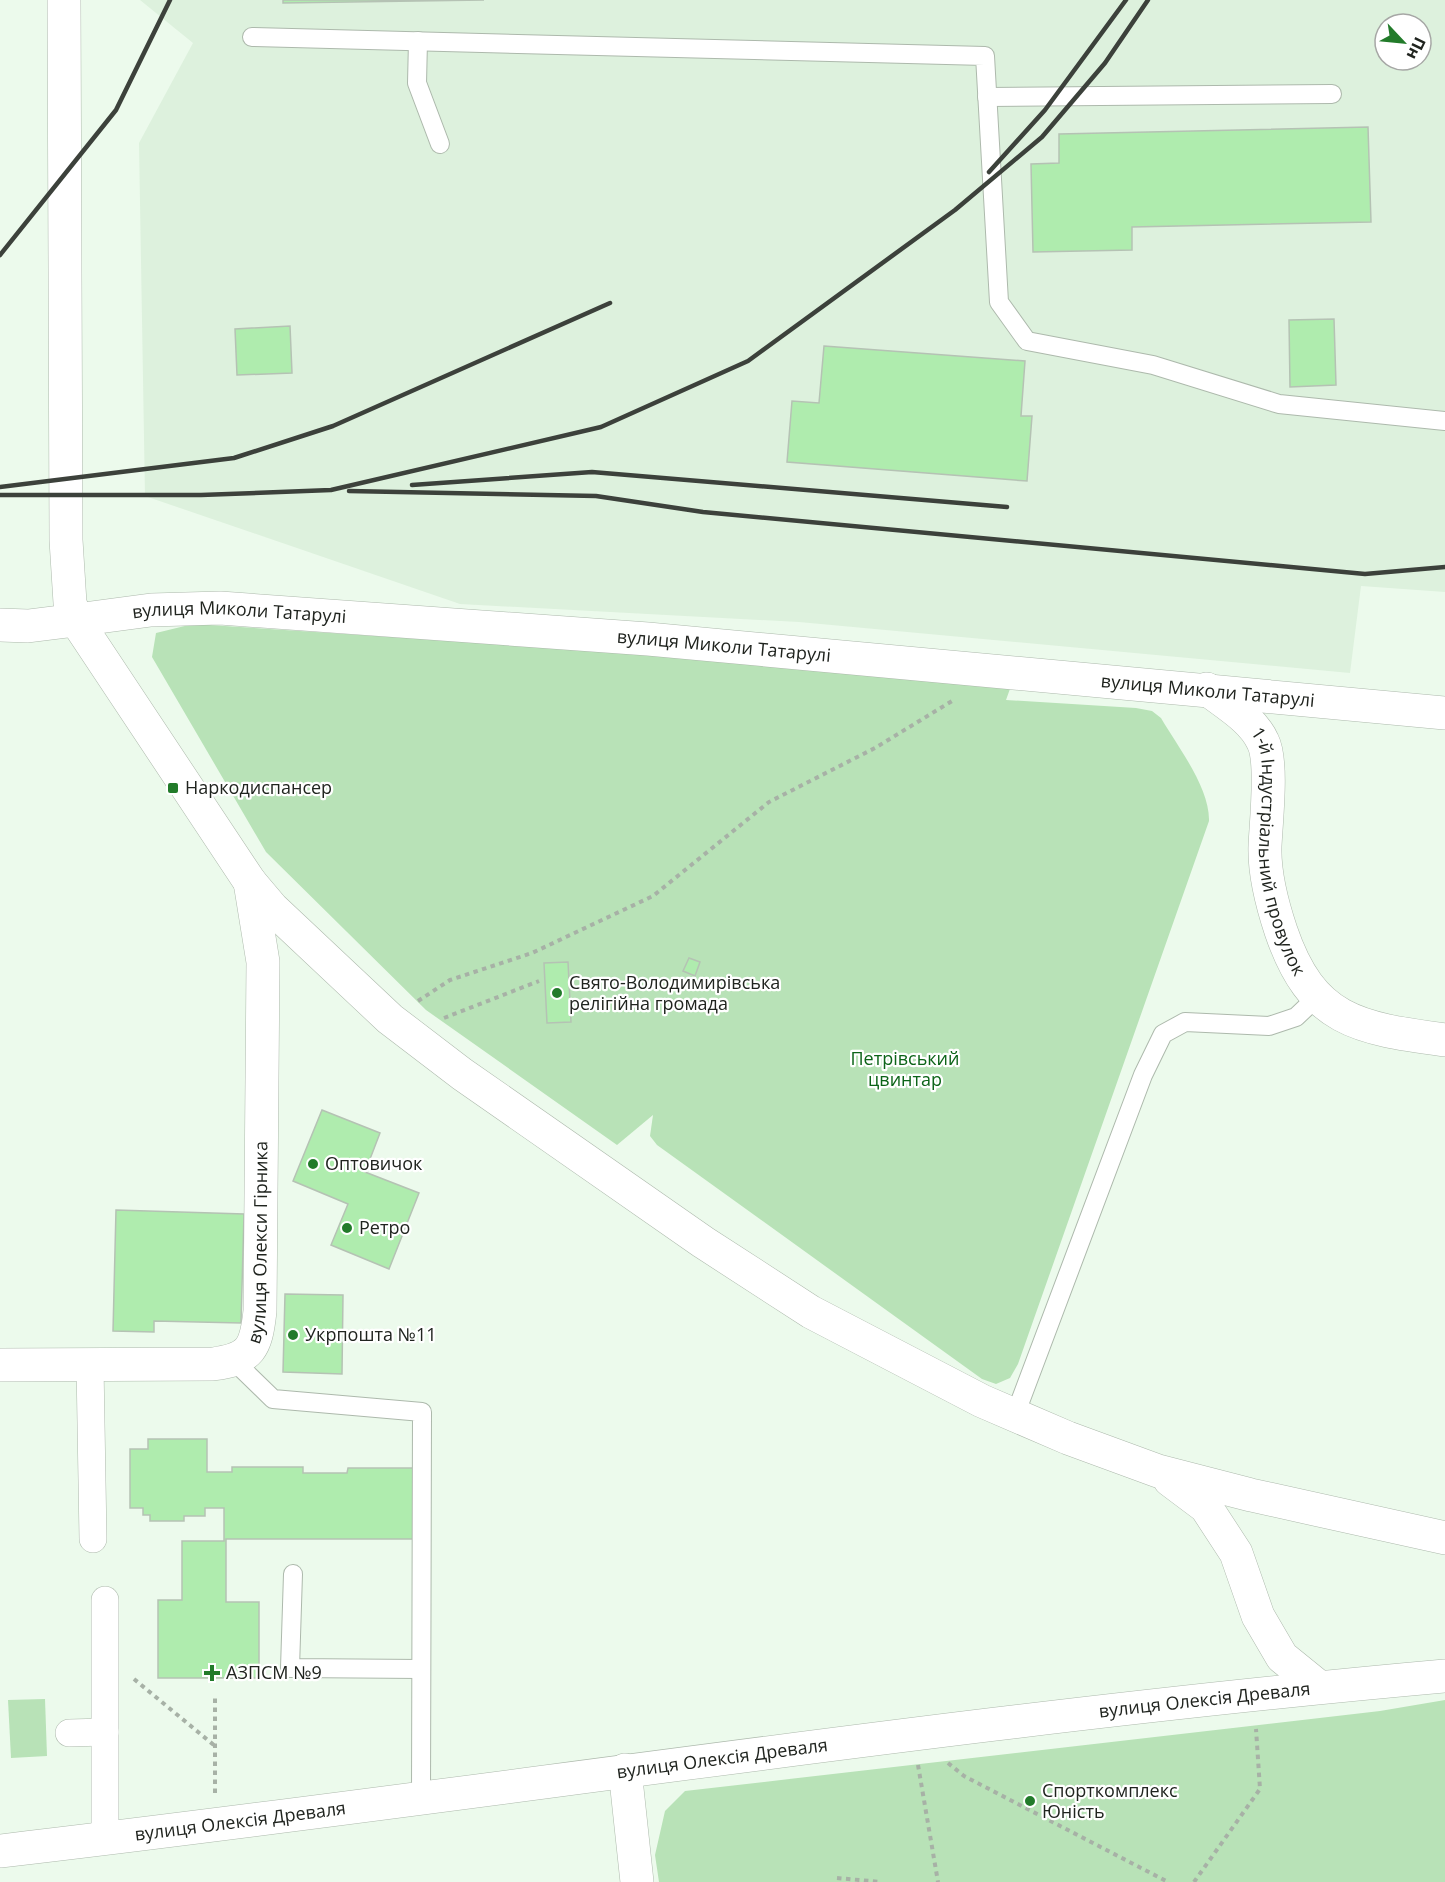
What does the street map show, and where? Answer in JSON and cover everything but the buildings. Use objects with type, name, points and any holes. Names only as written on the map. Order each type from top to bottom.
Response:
[{"type":"street","points":[[64,0],[66,540],[70,603],[76,620],[250,882],[272,908],[399,1026],[462,1074],[703,1242],[811,1312],[982,1401],[1158,1472],[1445,1538]]},
{"type":"street","name":"вулиця Миколи Татарулі","points":[[0,625],[28,626],[151,610],[220,608],[648,639],[1207,689],[1445,713]]},
{"type":"street","name":"1-й Індустріальний провулок","points":[[1207,689],[1247,720],[1264,742],[1267,775],[1264,853],[1272,905],[1291,959],[1316,998]]},
{"type":"street","name":"вулиця Олекси Гірника","points":[[0,1365],[213,1364],[234,1361],[250,1352],[257,1334],[260,1311],[263,962],[250,882]]},
{"type":"street","points":[[1316,998],[1358,1024],[1393,1033],[1445,1040]]},
{"type":"street","points":[[90,1365],[93,1539]]},
{"type":"street","points":[[1158,1472],[1206,1507],[1236,1553],[1258,1616],[1282,1657],[1319,1687]]},
{"type":"street","points":[[105,1600],[105,1838]]},
{"type":"street","name":"вулиця Олексія Древаля","points":[[0,1851],[913,1735],[1319,1687],[1445,1676]]},
{"type":"street","points":[[69,1733],[105,1732]]},
{"type":"street","points":[[625,1770],[637,1882]]},
{"type":"lane","points":[[252,37],[985,56],[999,302],[1027,340],[1154,365],[1279,404],[1445,421]]},
{"type":"lane","points":[[418,41],[417,83],[440,144]]},
{"type":"lane","points":[[987,97],[1332,94]]},
{"type":"lane","points":[[1015,1415],[1126,1119],[1163,1034],[1185,1022],[1269,1026],[1296,1017],[1316,998]]},
{"type":"lane","points":[[234,1361],[273,1399],[422,1412],[422,1797]]},
{"type":"lane","points":[[293,1574],[290,1668],[421,1669]]},
{"type":"path","points":[[399,1026],[450,980],[532,953],[653,896],[769,802],[875,748],[955,699]]},
{"type":"path","points":[[399,1026],[539,981]]},
{"type":"path","points":[[105,1655],[215,1746]]},
{"type":"path","points":[[1194,1882],[1260,1789],[1253,1695]]},
{"type":"path","points":[[214,1824],[215,1698]]},
{"type":"path","points":[[913,1735],[938,1882]]},
{"type":"path","points":[[913,1735],[964,1776],[1168,1882]]},
{"type":"path","points":[[837,1878],[881,1882]]},
{"type":"shaded area","points":[[140,0],[1445,0],[1445,592],[1361,586],[1350,673],[799,622],[460,604],[145,496],[139,143],[193,43]]},
{"type":"green space","name":"Петрівський цвинтар","points":[[193,624],[1006,677],[1011,686],[1006,700],[1136,708],[1152,711],[1161,718],[1199,782],[1208,808],[1209,821],[1018,1364],[1010,1378],[996,1384],[982,1379],[657,1145],[650,1136],[653,1115],[617,1145],[426,1010],[266,852],[152,657],[156,633]]},
{"type":"green space","points":[[45,1699],[47,1756],[11,1758],[8,1700]]},
{"type":"green space","name":"Cпорткомплекс Юність","points":[[1445,1700],[1445,1882],[659,1882],[655,1855],[665,1811],[685,1791],[1380,1711]]},
{"type":"railway","points":[[0,255],[116,110],[170,0]]},
{"type":"railway","points":[[989,172],[1045,110],[1126,0]]},
{"type":"railway","points":[[0,495],[201,495],[331,490],[601,427],[748,361],[955,210],[1042,137],[1105,63],[1148,0]]},
{"type":"railway","points":[[0,487],[234,458],[333,426],[610,303]]},
{"type":"railway","points":[[412,485],[592,472],[1007,507]]},
{"type":"railway","points":[[349,491],[596,496],[703,512],[1365,574],[1445,567]]},
{"type":"place","name":"Наркодиспансер","points":[[173,788]]},
{"type":"place","name":"Свято-Володимирівська релігійна громада","points":[[557,993]]},
{"type":"place","name":"Оптовичок","points":[[313,1164]]},
{"type":"place","name":"Ретро","points":[[347,1228]]},
{"type":"place","name":"Укрпошта №11","points":[[293,1335]]},
{"type":"place","name":"АЗПСМ №9","points":[[212,1673]]},
{"type":"place","name":"Cпорткомплекс Юність","points":[[1030,1801]]}]
